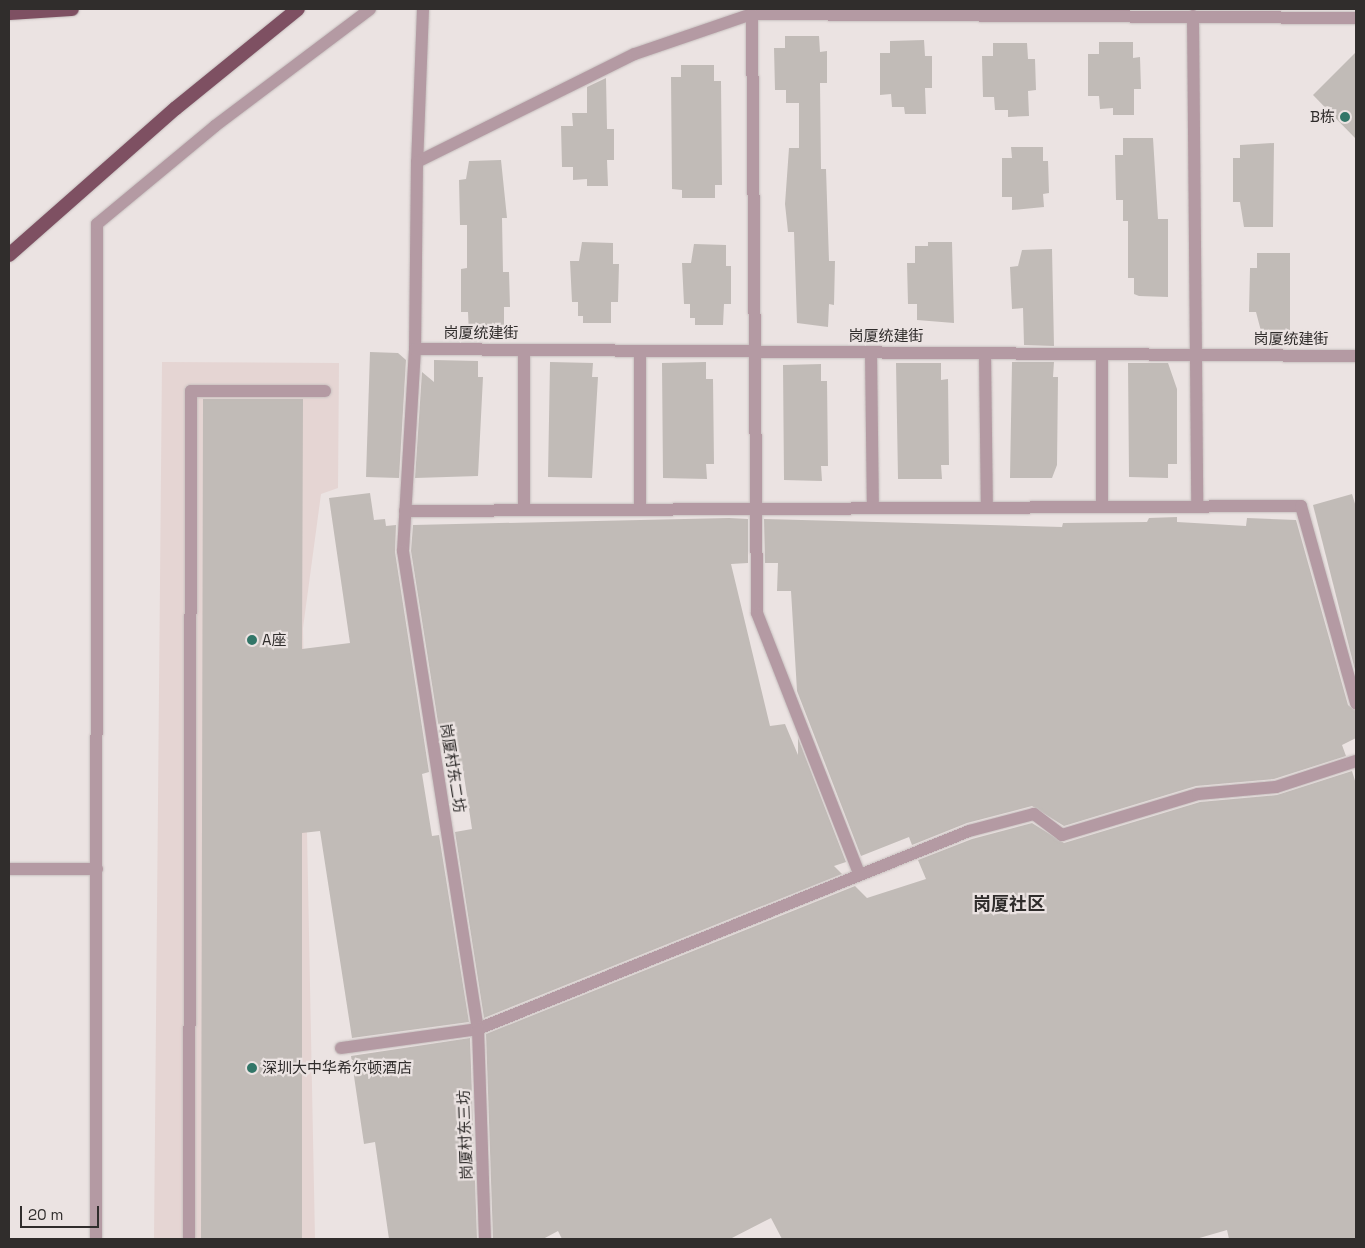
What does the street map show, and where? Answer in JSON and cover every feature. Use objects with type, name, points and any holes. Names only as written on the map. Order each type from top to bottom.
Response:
[{"type":"highway","points":[[9,13],[72,9]]},
{"type":"highway","points":[[9,255],[176,108],[298,9]]},
{"type":"street","points":[[96,1239],[97,224],[215,126],[370,9]]},
{"type":"street","name":"岗厦村东二坊","points":[[423,9],[417,162],[414,349],[403,551],[478,1029]]},
{"type":"street","points":[[752,14],[753,352],[757,613],[860,873]]},
{"type":"street","points":[[417,162],[635,54],[752,14],[1356,18]]},
{"type":"street","points":[[1193,16],[1197,507]]},
{"type":"street","name":"岗厦统建街","points":[[414,349],[1356,356]]},
{"type":"street","points":[[524,350],[524,510]]},
{"type":"street","points":[[640,351],[640,509]]},
{"type":"street","points":[[871,352],[873,508]]},
{"type":"street","points":[[986,353],[987,508]]},
{"type":"street","points":[[1102,354],[1102,507]]},
{"type":"street","points":[[189,1239],[191,391],[325,391]]},
{"type":"street","points":[[405,511],[1301,506],[1356,703]]},
{"type":"street","points":[[341,1048],[478,1029],[860,873],[969,831],[1034,814],[1062,835],[1198,794],[1276,787],[1356,761]]},
{"type":"street","points":[[9,869],[97,869]]},
{"type":"street","name":"岗厦村东三坊","points":[[478,1029],[485,1239]]},
{"type":"shaded area","points":[[162,362],[339,363],[338,488],[321,494],[303,628],[315,1239],[154,1239]]},
{"type":"building","points":[[785,36],[819,36],[820,52],[827,51],[827,83],[820,83],[821,169],[826,169],[829,261],[835,261],[834,305],[829,304],[828,327],[797,323],[794,232],[788,232],[785,204],[789,148],[799,148],[799,103],[786,103],[786,90],[775,90],[774,48],[785,48]]},
{"type":"building","points":[[924,40],[925,56],[932,56],[932,88],[925,88],[926,114],[905,114],[904,107],[892,107],[891,94],[880,95],[880,53],[890,53],[890,41]]},
{"type":"building","points":[[1099,42],[1133,42],[1133,58],[1140,57],[1141,89],[1134,89],[1134,115],[1113,115],[1113,108],[1100,109],[1099,96],[1088,96],[1088,54],[1099,54]]},
{"type":"building","points":[[993,43],[1027,43],[1028,59],[1035,59],[1036,90],[1028,91],[1029,116],[1008,117],[1008,110],[995,110],[994,97],[983,97],[982,56],[993,56]]},
{"type":"building","name":"B栋","points":[[1356,52],[1356,139],[1313,95]]},
{"type":"building","points":[[681,65],[714,65],[714,81],[721,81],[722,185],[715,185],[715,198],[682,198],[682,190],[672,189],[671,77],[681,77]]},
{"type":"building","points":[[606,78],[607,129],[614,129],[614,160],[607,160],[608,186],[587,186],[587,179],[573,180],[573,167],[562,167],[561,126],[573,126],[572,113],[587,113],[587,87]]},
{"type":"building","points":[[1123,138],[1153,138],[1158,219],[1168,219],[1168,297],[1139,296],[1134,294],[1134,278],[1128,278],[1128,221],[1123,221],[1123,200],[1116,200],[1115,155],[1123,155]]},
{"type":"building","points":[[1274,143],[1273,227],[1244,227],[1240,202],[1233,202],[1233,158],[1240,158],[1240,145]]},
{"type":"building","points":[[1011,147],[1043,147],[1043,161],[1048,161],[1049,193],[1043,194],[1044,207],[1012,210],[1012,197],[1002,197],[1002,158],[1012,158]]},
{"type":"building","points":[[501,160],[507,218],[502,218],[503,272],[509,272],[510,307],[504,307],[504,330],[469,336],[468,312],[461,312],[461,269],[467,268],[467,225],[460,225],[459,180],[466,179],[469,161]]},
{"type":"building","points":[[582,242],[613,243],[613,264],[619,264],[618,302],[611,302],[611,323],[583,323],[583,316],[578,316],[578,302],[572,302],[570,261],[579,261]]},
{"type":"building","points":[[928,242],[952,242],[954,323],[917,320],[917,304],[908,304],[907,263],[915,263],[915,246],[928,246]]},
{"type":"building","points":[[694,244],[726,245],[726,266],[731,266],[731,304],[724,304],[723,325],[695,325],[695,318],[690,318],[690,304],[684,304],[682,263],[691,263]]},
{"type":"building","points":[[1052,249],[1054,346],[1024,345],[1023,308],[1012,309],[1010,267],[1018,266],[1022,250]]},
{"type":"building","points":[[1257,253],[1290,253],[1290,330],[1261,331],[1256,312],[1249,312],[1250,268],[1257,268]]},
{"type":"building","points":[[370,352],[398,353],[406,360],[399,478],[366,477]]},
{"type":"building","points":[[434,360],[478,361],[478,377],[483,377],[478,476],[415,478],[422,372],[434,382]]},
{"type":"building","points":[[550,362],[593,363],[592,377],[598,377],[592,478],[548,477]]},
{"type":"building","points":[[706,362],[706,379],[713,379],[714,464],[706,464],[707,479],[663,478],[662,363]]},
{"type":"building","points":[[1012,362],[1054,362],[1053,377],[1058,377],[1057,465],[1052,478],[1010,478]]},
{"type":"building","points":[[896,363],[941,363],[941,380],[948,379],[949,465],[941,465],[942,479],[898,479]]},
{"type":"building","points":[[1128,363],[1168,363],[1177,389],[1177,464],[1168,464],[1168,478],[1129,477]]},
{"type":"building","points":[[821,364],[821,381],[827,381],[828,466],[821,466],[822,481],[784,480],[783,365]]},
{"type":"building","points":[[203,399],[303,399],[302,649],[350,643],[329,498],[370,493],[374,520],[385,519],[386,526],[396,525],[395,552],[429,772],[422,774],[432,836],[439,835],[469,1022],[352,1038],[320,831],[302,833],[302,1239],[201,1239]]},
{"type":"building","points":[[1352,494],[1356,507],[1356,674],[1313,505]]},
{"type":"building","points":[[1177,517],[1177,522],[1246,526],[1247,518],[1296,520],[1348,705],[1356,711],[1356,738],[1342,745],[1346,756],[1274,779],[1196,786],[1064,826],[1032,806],[967,823],[912,845],[909,837],[861,856],[797,691],[791,591],[777,591],[778,563],[765,563],[764,519],[1062,527],[1063,523],[1147,522],[1149,518]]},
{"type":"building","points":[[748,519],[748,563],[731,564],[770,726],[785,724],[798,755],[798,738],[846,862],[834,866],[842,874],[484,1018],[455,832],[472,829],[462,763],[445,767],[411,551],[413,525]]},
{"type":"building","points":[[1352,771],[1356,784],[1356,1239],[1229,1239],[1227,1230],[1196,1239],[782,1239],[771,1218],[730,1239],[562,1239],[558,1231],[543,1239],[493,1239],[486,1034],[855,886],[867,898],[926,879],[918,860],[972,839],[1032,823],[1064,843],[1200,802],[1277,795]]},
{"type":"building","points":[[470,1038],[477,1239],[389,1239],[375,1142],[364,1144],[351,1056]]},
{"type":"place","name":"B栋","points":[[1345,117]]},
{"type":"place","name":"A座","points":[[252,640]]},
{"type":"place","name":"深圳大中华希尔顿酒店","points":[[252,1068]]},
{"type":"district","name":"岗厦社区","points":[[1009,904]]}]
